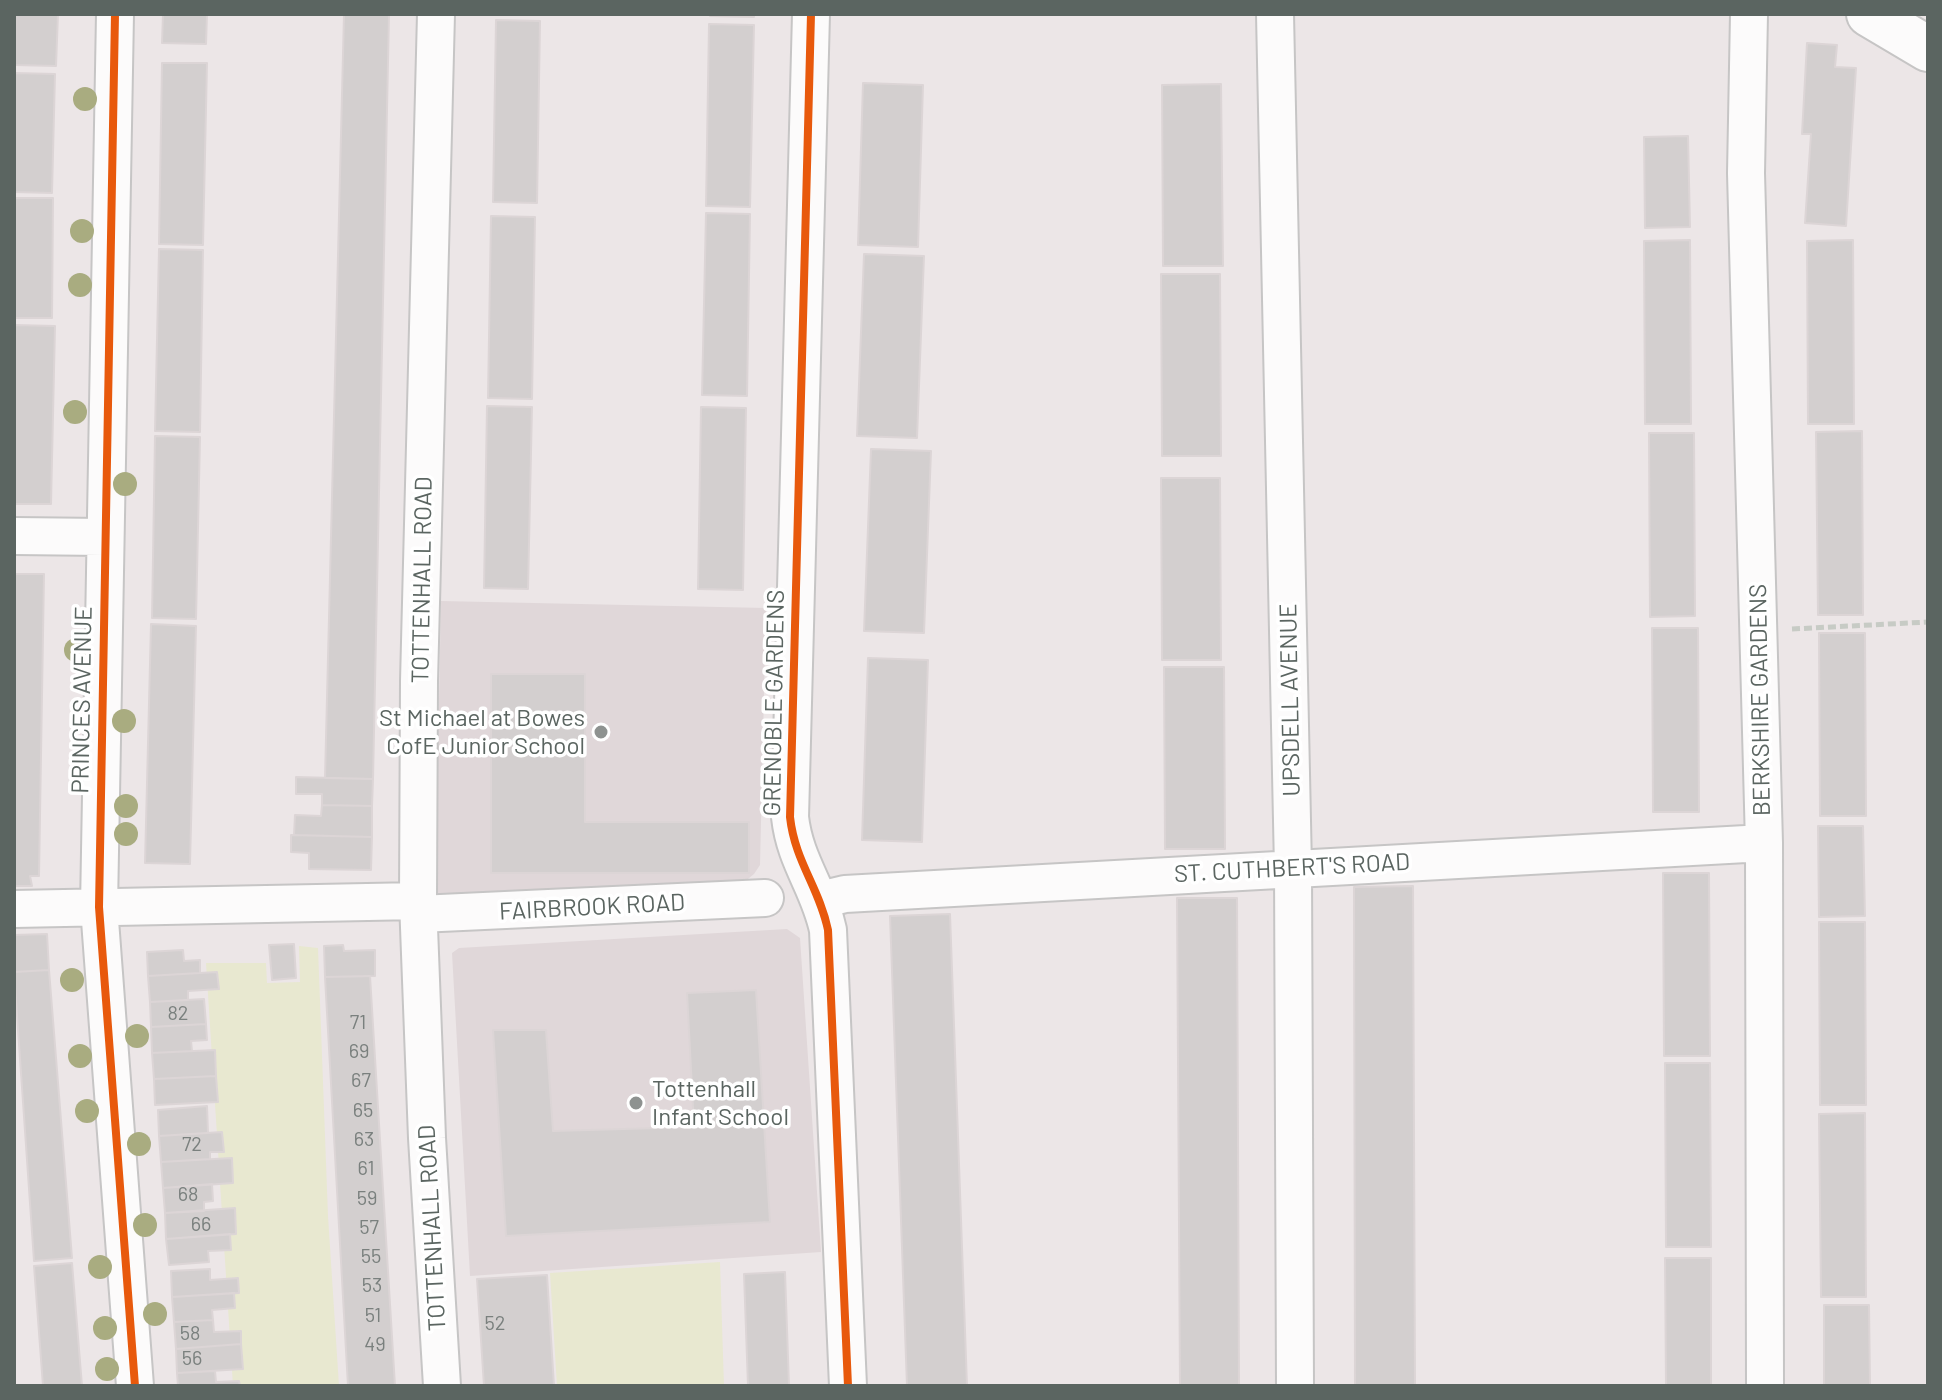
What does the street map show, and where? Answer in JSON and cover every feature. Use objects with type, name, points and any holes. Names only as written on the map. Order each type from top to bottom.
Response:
[{"type":"street","name":"PRINCES AVENUE","points":[[115,14],[99,907],[135,1386]]},
{"type":"street","name":"TOTTENHALL ROAD","points":[[436,14],[419,681],[418,908],[427,1138],[442,1386]]},
{"type":"street","name":"GRENOBLE GARDENS","points":[[811,14],[790,817],[797,853],[820,900],[830,947],[848,1386]]},
{"type":"street","name":"UPSDELL AVENUE","points":[[1275,14],[1293,868],[1295,1386]]},
{"type":"street","name":"BERKSHIRE GARDENS","points":[[1749,14],[1746,173],[1764,843],[1765,1386]]},
{"type":"street","points":[[1869,14],[1928,49]]},
{"type":"street","points":[[14,536],[104,537]]},
{"type":"street","name":"ST. CUTHBERT'S ROAD","points":[[820,900],[845,894],[1764,843]]},
{"type":"street","name":"FAIRBROOK ROAD","points":[[14,909],[418,908],[765,898]]},
{"type":"path","points":[[1759,631],[1928,622]]},
{"type":"shaded area","name":"St Michael at Bowes CofE Junior School","points":[[441,601],[766,608],[760,865],[754,874],[743,883],[435,895]]},
{"type":"shaded area","name":"Tottenhall Infant School","points":[[787,929],[800,938],[821,1252],[470,1276],[452,953],[459,948]]},
{"type":"green space","points":[[299,946],[318,948],[328,1216],[339,1386],[233,1386],[206,963],[266,963],[267,983],[300,982]]},
{"type":"green space","points":[[720,1262],[724,1386],[557,1386],[550,1273]]},
{"type":"building","points":[[14,14],[58,14],[56,66],[14,65]]},
{"type":"building","points":[[163,14],[207,14],[206,44],[162,43]]},
{"type":"building","points":[[344,14],[389,14],[373,779],[325,778]]},
{"type":"building","points":[[754,14],[754,17],[710,16]]},
{"type":"building","points":[[496,20],[540,21],[537,203],[493,202]]},
{"type":"building","points":[[709,24],[754,25],[750,207],[706,206]]},
{"type":"building","points":[[1807,43],[1837,45],[1835,67],[1856,68],[1846,226],[1805,223],[1811,134],[1802,134]]},
{"type":"building","points":[[162,63],[207,63],[203,245],[159,244]]},
{"type":"building","points":[[14,73],[55,74],[52,193],[14,192]]},
{"type":"building","points":[[863,83],[923,85],[918,247],[858,245]]},
{"type":"building","points":[[1221,84],[1223,266],[1163,266],[1162,85]]},
{"type":"building","points":[[1688,136],[1690,227],[1645,228],[1644,137]]},
{"type":"building","points":[[14,198],[53,198],[52,318],[14,318]]},
{"type":"building","points":[[706,213],[750,214],[747,396],[702,395]]},
{"type":"building","points":[[491,216],[535,217],[532,399],[488,398]]},
{"type":"building","points":[[1690,240],[1691,424],[1645,424],[1644,241]]},
{"type":"building","points":[[1853,240],[1854,424],[1808,424],[1807,241]]},
{"type":"building","points":[[159,249],[203,250],[200,432],[155,431]]},
{"type":"building","points":[[864,254],[924,256],[917,438],[857,436]]},
{"type":"building","points":[[1161,274],[1220,274],[1221,456],[1162,456]]},
{"type":"building","points":[[14,325],[55,326],[51,504],[14,504]]},
{"type":"building","points":[[487,406],[532,407],[528,589],[484,588]]},
{"type":"building","points":[[701,407],[746,408],[743,590],[698,589]]},
{"type":"building","points":[[1862,431],[1863,615],[1818,615],[1816,432]]},
{"type":"building","points":[[1649,433],[1694,433],[1695,616],[1650,617]]},
{"type":"building","points":[[155,436],[200,437],[196,619],[152,618]]},
{"type":"building","points":[[871,449],[931,451],[924,633],[864,631]]},
{"type":"building","points":[[1161,478],[1220,478],[1221,660],[1162,660]]},
{"type":"building","points":[[14,574],[44,574],[39,876],[30,876],[32,886],[14,886]]},
{"type":"building","points":[[151,624],[196,626],[190,864],[145,863]]},
{"type":"building","points":[[1652,628],[1698,628],[1699,812],[1653,812]]},
{"type":"building","points":[[1819,633],[1865,633],[1866,816],[1820,816]]},
{"type":"building","points":[[868,658],[928,660],[922,842],[862,840]]},
{"type":"building","points":[[1164,667],[1224,667],[1225,849],[1165,849]]},
{"type":"building","points":[[491,674],[585,674],[585,822],[749,822],[749,873],[491,873]]},
{"type":"building","points":[[296,777],[373,779],[372,806],[322,805],[322,794],[296,794]]},
{"type":"building","points":[[322,805],[372,806],[372,837],[294,835],[295,815],[321,816]]},
{"type":"building","points":[[1818,826],[1863,826],[1865,916],[1819,917]]},
{"type":"building","points":[[291,835],[372,837],[371,870],[309,869],[309,853],[291,852]]},
{"type":"building","points":[[1663,873],[1709,873],[1710,1056],[1664,1056]]},
{"type":"building","points":[[1413,886],[1415,1386],[1355,1386],[1354,887]]},
{"type":"building","points":[[1177,898],[1237,898],[1239,1386],[1180,1386]]},
{"type":"building","points":[[950,914],[967,1386],[907,1386],[890,916]]},
{"type":"building","points":[[1819,922],[1865,922],[1866,1105],[1820,1105]]},
{"type":"building","points":[[47,934],[49,970],[14,972],[14,935]]},
{"type":"building","points":[[294,944],[296,978],[272,980],[269,945]]},
{"type":"building","points":[[343,945],[344,951],[375,950],[375,976],[325,977],[324,946]]},
{"type":"building","points":[[183,950],[184,961],[200,960],[200,973],[148,976],[147,952]]},
{"type":"building","points":[[49,970],[72,1258],[34,1261],[14,972]]},
{"type":"building","points":[[217,972],[219,989],[188,991],[188,1000],[150,1002],[148,976]]},
{"type":"building","points":[[370,976],[395,1386],[348,1386],[325,977]]},
{"type":"building","points":[[756,990],[770,1222],[506,1236],[493,1030],[546,1030],[553,1131],[694,1127],[687,993]]},
{"type":"building","points":[[204,999],[206,1024],[151,1027],[150,1002]]},
{"type":"building","points":[[206,1024],[207,1040],[191,1041],[192,1051],[152,1053],[151,1027]]},
{"type":"building","points":[[215,1050],[216,1076],[154,1079],[152,1053]]},
{"type":"building","points":[[1665,1063],[1710,1063],[1711,1247],[1666,1247]]},
{"type":"building","points":[[216,1076],[218,1102],[155,1105],[154,1079]]},
{"type":"building","points":[[207,1106],[208,1133],[159,1136],[158,1110]]},
{"type":"building","points":[[1865,1113],[1866,1297],[1821,1297],[1819,1114]]},
{"type":"building","points":[[222,1132],[224,1152],[210,1152],[210,1159],[161,1162],[159,1136]]},
{"type":"building","points":[[232,1158],[233,1183],[163,1188],[161,1162]]},
{"type":"building","points":[[212,1184],[213,1201],[204,1202],[204,1211],[165,1213],[163,1188]]},
{"type":"building","points":[[235,1208],[236,1234],[166,1239],[165,1213]]},
{"type":"building","points":[[230,1234],[231,1250],[208,1251],[209,1262],[169,1265],[166,1239]]},
{"type":"building","points":[[1665,1258],[1711,1258],[1711,1386],[1666,1386]]},
{"type":"building","points":[[72,1263],[82,1386],[43,1386],[34,1266]]},
{"type":"building","points":[[210,1269],[210,1280],[238,1278],[239,1293],[172,1297],[171,1271]]},
{"type":"building","points":[[785,1272],[789,1386],[748,1386],[744,1274]]},
{"type":"building","points":[[547,1275],[554,1386],[484,1386],[477,1279]]},
{"type":"building","points":[[234,1293],[235,1308],[212,1310],[213,1320],[174,1322],[172,1297]]},
{"type":"building","points":[[1824,1305],[1869,1305],[1870,1386],[1824,1386]]},
{"type":"building","points":[[213,1320],[214,1332],[241,1331],[241,1344],[176,1349],[174,1322]]},
{"type":"building","points":[[241,1344],[243,1369],[177,1373],[176,1349]]},
{"type":"building","points":[[215,1371],[216,1382],[239,1381],[240,1386],[178,1386],[177,1373]]},
{"type":"cycle path","points":[[115,14],[99,907],[135,1386]]},
{"type":"cycle path","points":[[811,14],[790,817],[797,848],[828,930],[848,1386]]},
{"type":"place","name":"St Michael at Bowes CofE Junior School","points":[[601,732]]},
{"type":"place","name":"Tottenhall Infant School","points":[[636,1103]]}]
